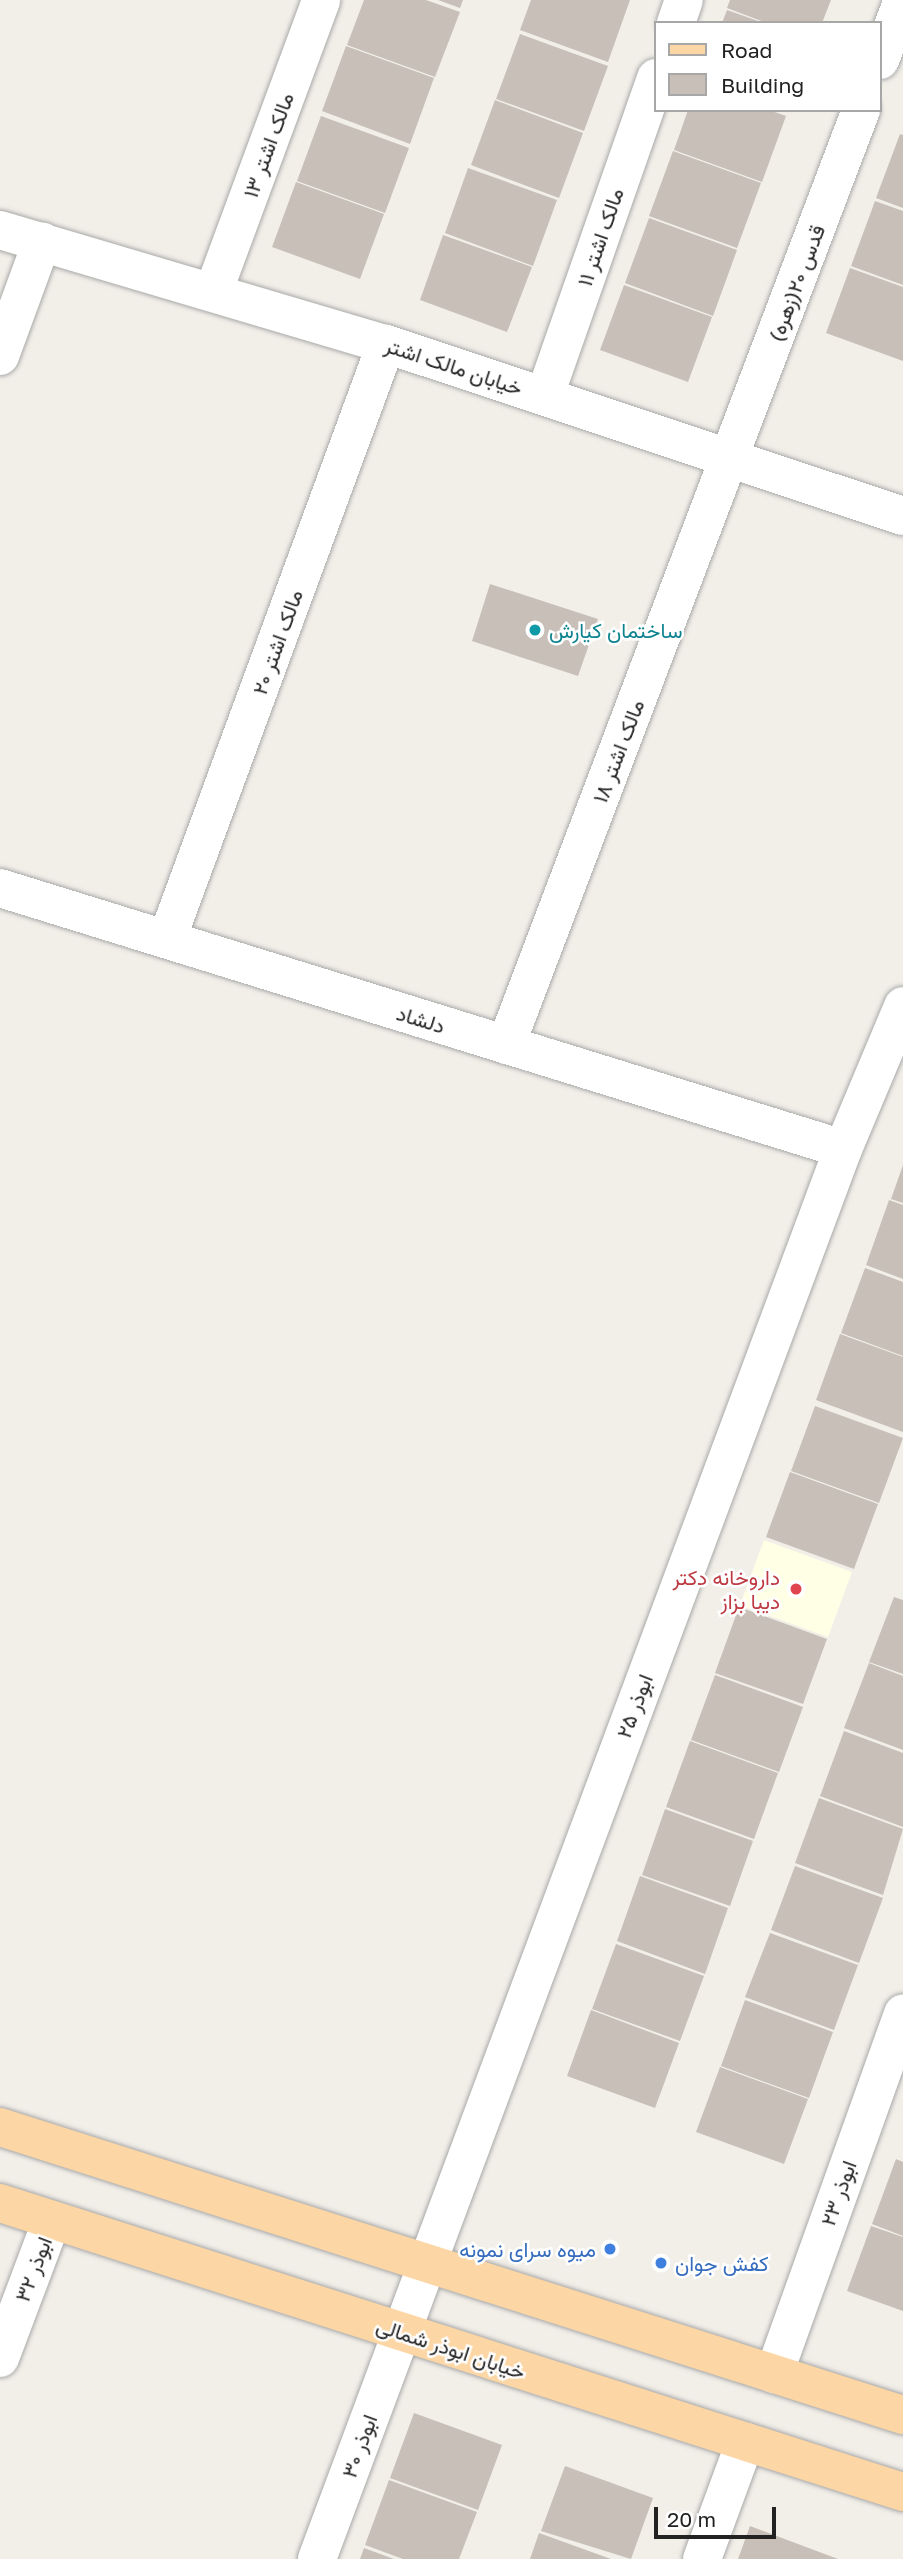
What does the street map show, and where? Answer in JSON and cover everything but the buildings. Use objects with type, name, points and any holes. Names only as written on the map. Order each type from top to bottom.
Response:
[{"type":"main road","points":[[0,2127],[903,2415]]},
{"type":"main road","name":"خیابان ابوذر شمالی","points":[[0,2203],[903,2492]]},
{"type":"street","name":"مالک اشتر ۱۳","points":[[214,290],[321,0]]},
{"type":"street","points":[[677,21],[684,0]]},
{"type":"street","points":[[882,55],[903,0]]},
{"type":"street","name":"مالک اشتر ۱۱","points":[[545,395],[654,84]]},
{"type":"street","name":"قدس ۲۰(زهره)","points":[[730,456],[860,112]]},
{"type":"street","name":"خیابان مالک اشتر","points":[[0,230],[214,290],[386,344],[730,456],[903,516]]},
{"type":"street","points":[[0,356],[42,241]]},
{"type":"street","name":"مالک اشتر ۲۰","points":[[167,939],[386,344]]},
{"type":"street","name":"مالک اشتر ۱۸","points":[[506,1045],[730,456]]},
{"type":"street","name":"دلشاد","points":[[0,888],[842,1149]]},
{"type":"street","name":"ابوذر ۲۵","points":[[401,2332],[842,1149],[903,1006]]},
{"type":"street","name":"ابوذر ۲۳","points":[[774,2374],[903,2013]]},
{"type":"street","name":"ابوذر ۳۲","points":[[0,2358],[52,2220]]},
{"type":"street","name":"ابوذر ۳۰","points":[[317,2559],[401,2332]]},
{"type":"street","points":[[702,2559],[745,2442]]},
{"type":"shaded area","name":"داروخانه دکتر دیبا بزاز","points":[[764,1540],[852,1572],[828,1637],[740,1605]]},
{"type":"place","name":"ساختمان کیارش","points":[[535,630]]},
{"type":"place","name":"داروخانه دکتر دیبا بزاز","points":[[796,1589]]},
{"type":"place","name":"میوه سرای نمونه","points":[[610,2249]]},
{"type":"place","name":"کفش جوان","points":[[661,2263]]}]
